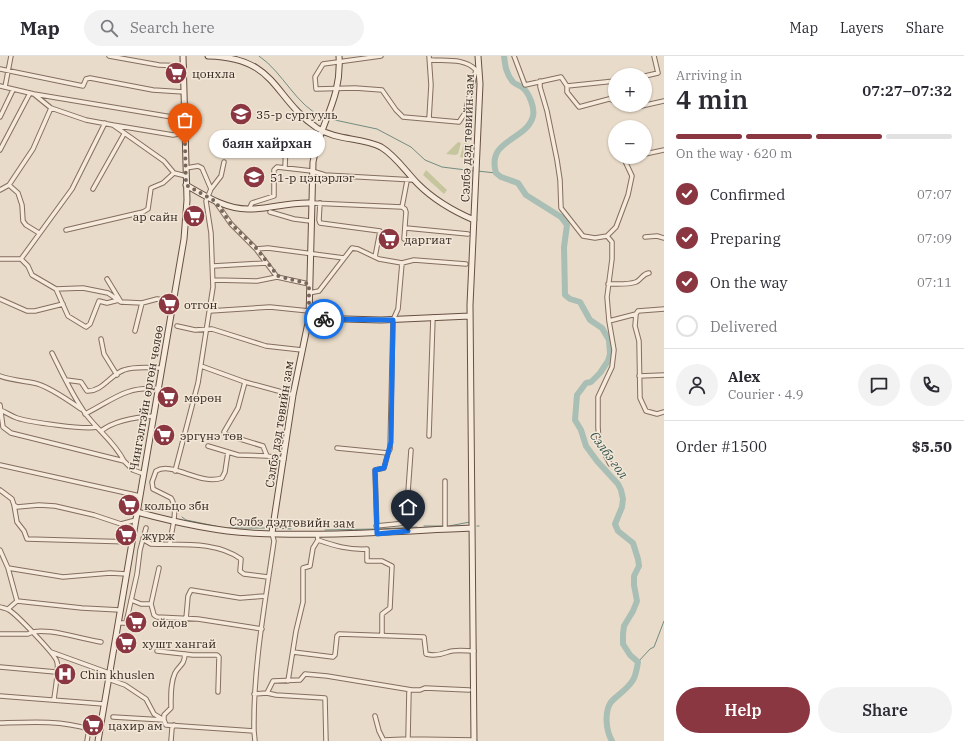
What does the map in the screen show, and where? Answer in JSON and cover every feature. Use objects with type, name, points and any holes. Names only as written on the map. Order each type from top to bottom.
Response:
[{"type":"street","points":[[5,87],[11,56]]},
{"type":"street","points":[[109,56],[159,64],[184,66]]},
{"type":"street","name":"Чингэлтэйн өргөн чөлөө","points":[[98,741],[185,232],[186,168],[183,56]]},
{"type":"street","name":"Сэлбэ дэд төвийн зам","points":[[208,56],[238,60],[259,70],[274,82],[299,113],[323,129],[341,138],[369,143],[382,148],[395,158],[414,180],[442,203],[474,220]]},
{"type":"street","points":[[381,56],[339,59],[323,64],[315,77],[316,89],[363,88],[382,90],[396,110],[403,117],[459,122],[465,113],[476,70],[471,65],[462,62],[430,58],[429,119]]},
{"type":"street","name":"Сэлбэ дэд төвийн зам","points":[[474,741],[470,316],[480,84],[478,56]]},
{"type":"street","points":[[514,56],[524,85],[561,77],[567,86],[567,92],[579,107],[608,99]]},
{"type":"street","points":[[652,74],[658,73],[654,56]]},
{"type":"street","points":[[323,129],[338,88],[339,59]]},
{"type":"street","points":[[0,69],[83,86],[86,79],[90,78],[153,90],[184,92]]},
{"type":"street","points":[[540,81],[540,87],[547,111],[558,167],[561,209],[582,236],[595,238],[607,236],[616,227],[628,195],[632,176],[626,164]]},
{"type":"street","points":[[567,86],[608,82]]},
{"type":"street","points":[[0,86],[32,94],[184,119]]},
{"type":"street","points":[[0,116],[13,90]]},
{"type":"street","points":[[32,94],[51,108],[86,120],[113,126],[173,135],[184,133]]},
{"type":"street","points":[[0,150],[32,94]]},
{"type":"street","points":[[652,104],[664,101]]},
{"type":"street","points":[[0,190],[9,185],[33,148],[51,108]]},
{"type":"street","points":[[21,259],[39,233],[59,210],[72,189],[105,123]]},
{"type":"street","points":[[113,126],[164,161],[174,173],[186,176]]},
{"type":"street","name":"Сэлбэ дэд төвийн зам","points":[[272,533],[293,395],[309,318],[312,171],[316,145],[323,129]]},
{"type":"street","points":[[93,189],[124,134]]},
{"type":"street","points":[[285,167],[286,142],[316,145]]},
{"type":"street","points":[[652,153],[664,150]]},
{"type":"street","points":[[175,471],[198,383],[214,280],[206,202],[211,189],[221,176],[224,162]]},
{"type":"street","points":[[249,209],[252,203],[274,196],[274,170],[277,167],[312,171],[325,175],[407,181],[414,180]]},
{"type":"street","points":[[186,168],[201,168],[211,189]]},
{"type":"street","points":[[66,230],[143,212],[148,209],[151,188],[163,183],[174,173]]},
{"type":"street","points":[[402,207],[407,181]]},
{"type":"street","points":[[9,185],[18,193],[24,212],[23,221],[26,225],[39,233]]},
{"type":"street","points":[[186,185],[215,201],[237,208],[249,209],[284,203],[311,202],[402,207],[406,209],[406,228],[404,239]]},
{"type":"street","points":[[215,201],[233,227],[256,248],[266,263],[278,276]]},
{"type":"street","points":[[320,203],[320,223],[380,231],[375,257]]},
{"type":"street","points":[[270,212],[294,219],[310,221]]},
{"type":"street","points":[[406,228],[468,234]]},
{"type":"street","points":[[607,236],[612,242],[612,259],[608,284],[609,321],[614,350],[612,367],[598,397],[598,427],[599,443],[610,464]]},
{"type":"street","points":[[645,237],[657,236],[664,238]]},
{"type":"street","points":[[256,248],[268,248],[344,258]]},
{"type":"street","points":[[309,293],[319,291],[344,258],[354,248],[384,261],[402,263],[414,260],[466,264]]},
{"type":"street","points":[[0,259],[21,259],[28,266],[32,275],[56,289],[83,288],[108,293],[120,301],[127,303],[142,303],[158,299],[173,301]]},
{"type":"street","points":[[213,266],[266,263]]},
{"type":"street","points":[[377,534],[375,470],[384,468],[391,442],[393,320],[398,310],[402,263]]},
{"type":"street","points":[[608,284],[630,283],[637,281],[642,275],[649,273]]},
{"type":"street","points":[[214,280],[257,281],[278,276],[309,284]]},
{"type":"street","points":[[107,279],[120,301]]},
{"type":"street","points":[[56,289],[68,316],[86,327],[90,324],[99,301],[120,301]]},
{"type":"street","points":[[0,299],[27,311],[35,311],[63,304]]},
{"type":"street","points":[[135,331],[142,303]]},
{"type":"street","points":[[210,311],[270,307],[309,311]]},
{"type":"street","points":[[609,321],[636,314],[638,311],[664,309]]},
{"type":"street","points":[[636,314],[635,326],[639,341],[640,398],[646,411],[657,414],[664,412]]},
{"type":"street","points":[[309,318],[393,320],[470,316]]},
{"type":"street","points":[[429,436],[433,317]]},
{"type":"street","points":[[177,326],[195,330],[207,328],[266,346],[302,350]]},
{"type":"street","points":[[101,339],[104,354],[117,375]]},
{"type":"street","points":[[52,353],[84,413]]},
{"type":"street","points":[[201,366],[245,382],[293,395]]},
{"type":"street","points":[[66,380],[81,382],[87,391],[91,391],[123,370],[132,368],[162,368]]},
{"type":"street","points":[[639,376],[664,375]]},
{"type":"street","points":[[0,376],[35,383],[48,388],[84,413],[118,448],[124,460],[133,470],[144,474]]},
{"type":"street","points":[[245,382],[238,408],[224,432],[227,435],[263,446],[267,456]]},
{"type":"street","points":[[84,413],[128,391],[138,388],[158,389]]},
{"type":"street","points":[[0,405],[3,427],[11,433],[124,460]]},
{"type":"street","points":[[0,410],[18,418],[76,428],[90,429],[97,427]]},
{"type":"street","points":[[101,431],[131,418],[154,416]]},
{"type":"street","points":[[208,446],[244,456],[267,456],[284,459]]},
{"type":"street","points":[[337,448],[388,453]]},
{"type":"street","points":[[376,526],[406,523],[409,520],[408,492],[411,450]]},
{"type":"street","points":[[170,544],[174,521],[173,500],[153,490],[152,487],[156,471],[162,469],[204,479],[216,480],[222,478],[225,472],[228,452]]},
{"type":"street","points":[[0,465],[140,496]]},
{"type":"street","points":[[445,481],[445,529]]},
{"type":"street","points":[[0,490],[12,499],[18,522],[24,531],[27,540],[132,542]]},
{"type":"street","points":[[14,505],[17,507],[39,505],[55,506],[94,515],[121,524],[136,520]]},
{"type":"street","name":"Сэлбэ дэдтөвийн зам","points":[[138,512],[198,527],[272,533],[377,534],[472,528]]},
{"type":"street","points":[[119,623],[126,623],[140,550],[144,540],[146,528]]},
{"type":"street","points":[[255,741],[254,694],[262,628],[264,596],[274,540],[272,533]]},
{"type":"street","points":[[288,681],[303,602],[303,568],[310,566],[313,548],[318,540],[317,534]]},
{"type":"street","points":[[144,540],[152,544],[206,546],[227,551],[241,559],[240,571],[244,574],[268,577]]},
{"type":"street","points":[[318,540],[346,549],[367,549],[367,561],[382,561],[392,566],[390,608],[382,614],[382,635]]},
{"type":"street","points":[[0,550],[8,568],[17,601]]},
{"type":"street","points":[[8,568],[63,577],[110,573],[126,574]]},
{"type":"street","points":[[159,568],[151,604],[154,615],[158,618],[186,618],[262,628]]},
{"type":"street","points":[[186,618],[188,596],[192,590],[240,598],[264,596]]},
{"type":"street","points":[[131,600],[141,604],[151,604]]},
{"type":"street","points":[[8,609],[17,601],[82,608],[120,610]]},
{"type":"street","points":[[0,607],[8,609],[19,618],[51,652],[57,662],[54,699]]},
{"type":"street","points":[[0,634],[28,634],[31,632],[44,631],[101,642]]},
{"type":"street","points":[[293,652],[333,657],[335,654],[336,636],[339,634],[424,637],[426,654],[432,655],[445,655],[448,652],[474,650]]},
{"type":"street","points":[[157,651],[217,655],[219,657],[218,692]]},
{"type":"street","points":[[51,652],[109,676],[125,685],[146,699],[155,715],[164,720],[166,725],[254,731]]},
{"type":"street","points":[[164,720],[164,715],[171,708],[171,687],[174,675],[183,665],[185,654]]},
{"type":"street","points":[[0,668],[56,672]]},
{"type":"street","points":[[267,693],[273,681],[300,680],[305,674],[327,676],[409,690],[420,690],[425,688],[469,690]]},
{"type":"street","points":[[408,739],[409,690]]},
{"type":"street","points":[[254,694],[267,693],[276,695],[325,698],[326,741]]},
{"type":"street","points":[[0,696],[104,704]]},
{"type":"street","points":[[375,716],[379,731],[384,741],[408,739],[474,741]]},
{"type":"street","points":[[112,717],[164,720]]},
{"type":"street","points":[[0,723],[49,722],[74,724],[89,729],[100,729]]},
{"type":"street","points":[[172,741],[172,728],[174,725]]},
{"type":"street","points":[[87,741],[89,729]]},
{"type":"green space","points":[[468,130],[473,131],[470,142],[465,141]]},
{"type":"green space","points":[[458,142],[461,143],[458,154],[446,154]]},
{"type":"green space","points":[[464,143],[471,145],[468,159],[460,157]]},
{"type":"green space","points":[[426,170],[447,190],[444,194],[423,175]]},
{"type":"waterway","points":[[259,56],[276,71],[305,105],[324,118]]},
{"type":"waterway","name":"Сэлбэ гол","points":[[504,56],[507,73],[515,84],[525,90],[531,101],[533,116],[523,131],[508,141],[497,153],[494,162],[496,173],[501,177],[518,183],[526,195],[561,217],[567,225],[564,247],[565,295],[570,299],[580,302],[590,320],[602,328],[609,340],[610,354],[608,361],[600,373],[591,382],[586,383],[577,395],[575,420],[581,430],[586,446],[597,461],[618,484],[621,490],[623,499],[622,507],[615,524],[618,531],[633,543],[639,566],[634,576],[637,601],[624,626],[623,634],[623,644],[630,655],[638,662],[636,674],[633,680],[628,687],[611,702],[607,711],[608,732],[612,741]]},
{"type":"waterway","points":[[330,119],[377,129],[411,147],[425,160],[442,167],[474,171]]},
{"type":"waterway","points":[[477,171],[496,173]]},
{"type":"waterway","points":[[182,517],[186,520],[220,527]]},
{"type":"waterway","points":[[449,526],[470,522]]},
{"type":"waterway","points":[[424,526],[444,526]]},
{"type":"waterway","points":[[379,529],[417,527]]},
{"type":"waterway","points":[[228,528],[269,528]]},
{"type":"waterway","points":[[277,528],[291,529]]},
{"type":"waterway","points":[[325,530],[375,529]]},
{"type":"waterway","points":[[638,662],[650,649],[654,647],[664,621]]},
{"type":"way so far","points":[[185,144],[186,185],[215,201],[231,224],[256,248],[276,275],[309,284],[309,318],[324,319]]},
{"type":"place","name":"цонхла","points":[[176,73]]},
{"type":"place","name":"35-р сургууль","points":[[241,114]]},
{"type":"place","name":"баян хайрхан","points":[[185,144]]},
{"type":"place","name":"51-р цэцэрлэг","points":[[254,177]]},
{"type":"place","name":"ар сайн","points":[[194,216]]},
{"type":"place","name":"даргиат","points":[[389,239]]},
{"type":"place","name":"отгон","points":[[169,304]]},
{"type":"place","name":"мөрөн","points":[[168,397]]},
{"type":"place","name":"эргүнэ төв","points":[[164,435]]},
{"type":"place","name":"кольцо збн","points":[[129,505]]},
{"type":"place","name":"жүрж","points":[[126,535]]},
{"type":"place","name":"ойдов","points":[[136,622]]},
{"type":"place","name":"хушт хангай","points":[[126,643]]},
{"type":"place","name":"Chin khuslen","points":[[65,674]]},
{"type":"place","name":"цахир ам","points":[[93,725]]},
{"type":"route","points":[[324,319],[393,320],[394,328],[391,357],[391,442],[384,468],[375,470],[377,534],[408,531]]}]
